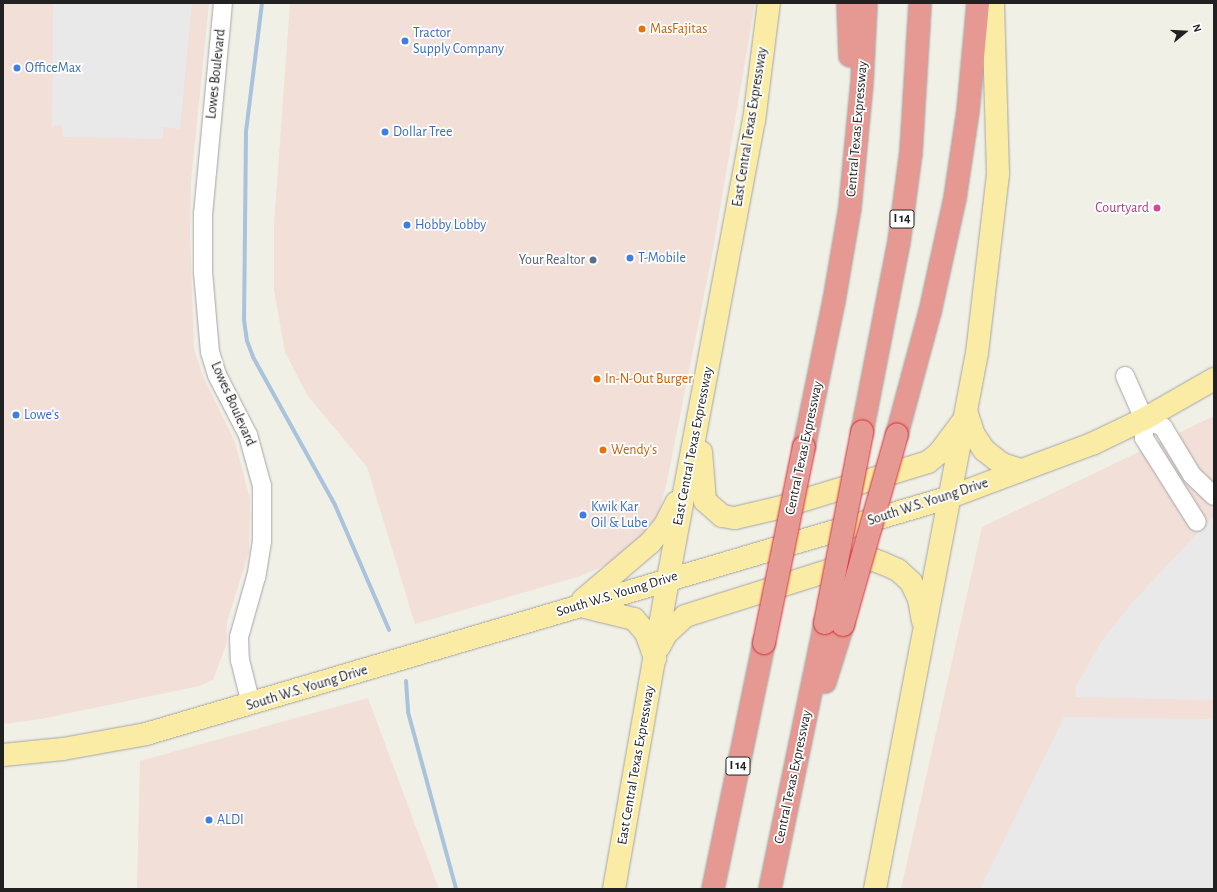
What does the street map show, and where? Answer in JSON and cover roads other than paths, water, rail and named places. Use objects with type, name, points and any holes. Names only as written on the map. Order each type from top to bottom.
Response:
[{"type":"highway","points":[[848,3],[850,207]]},
{"type":"highway","name":"Central Texas Expressway","points":[[713,889],[834,301],[850,207],[862,82],[866,3]]},
{"type":"highway","name":"Central Texas Expressway","points":[[770,889],[789,796],[834,624],[862,432],[899,242],[911,152],[920,3]]},
{"type":"highway","points":[[834,624],[897,434],[930,312],[955,198],[968,111],[978,3]]},
{"type":"main road","name":"East Central Texas Expressway","points":[[614,889],[668,579],[754,121],[769,3]]},
{"type":"main road","points":[[874,889],[967,414],[977,353],[998,173],[993,3]]},
{"type":"main road","name":"South W.S. Young Drive","points":[[3,756],[64,750],[146,734],[950,497],[1092,444],[1144,419],[1214,379]]},
{"type":"main road","points":[[701,406],[702,484],[706,501],[722,516],[735,518],[778,508],[928,462],[944,447],[967,414]]},
{"type":"main road","points":[[967,414],[974,435],[984,450],[1002,464],[1021,470]]},
{"type":"main road","points":[[576,606],[650,543],[664,525],[686,484]]},
{"type":"main road","points":[[656,654],[666,634],[685,616],[859,561],[874,560],[882,563],[898,570],[911,582],[919,599],[924,628]]},
{"type":"main road","points":[[576,606],[634,619],[646,633],[656,654]]},
{"type":"street","name":"Lowes Boulevard","points":[[223,3],[203,213],[203,272],[210,352],[217,375],[248,435],[262,486],[262,541],[256,577],[239,637],[240,660],[251,704]]},
{"type":"street","points":[[1125,376],[1144,419],[1144,438],[1197,522]]},
{"type":"street","points":[[1144,419],[1163,427],[1192,475],[1214,496]]},
{"type":"waterway","points":[[262,3],[246,132],[244,320],[247,341],[253,357],[335,505],[389,630]]},
{"type":"waterway","points":[[406,681],[408,712],[456,889]]},
{"type":"place","name":"MasFajitas","points":[[642,29]]},
{"type":"place","name":"Tractor Supply Company","points":[[405,41]]},
{"type":"place","name":"OfficeMax","points":[[17,68]]},
{"type":"place","name":"Dollar Tree","points":[[385,132]]},
{"type":"place","name":"Courtyard","points":[[1157,208]]},
{"type":"place","name":"Hobby Lobby","points":[[407,225]]},
{"type":"place","name":"T-Mobile","points":[[630,258]]},
{"type":"place","name":"Your Realtor","points":[[593,260]]},
{"type":"place","name":"In-N-Out Burger","points":[[597,379]]},
{"type":"place","name":"Lowe's","points":[[16,415]]},
{"type":"place","name":"Wendy's","points":[[603,450]]},
{"type":"place","name":"Kwik Kar Oil & Lube","points":[[583,515]]},
{"type":"place","name":"ALDI","points":[[209,820]]}]
